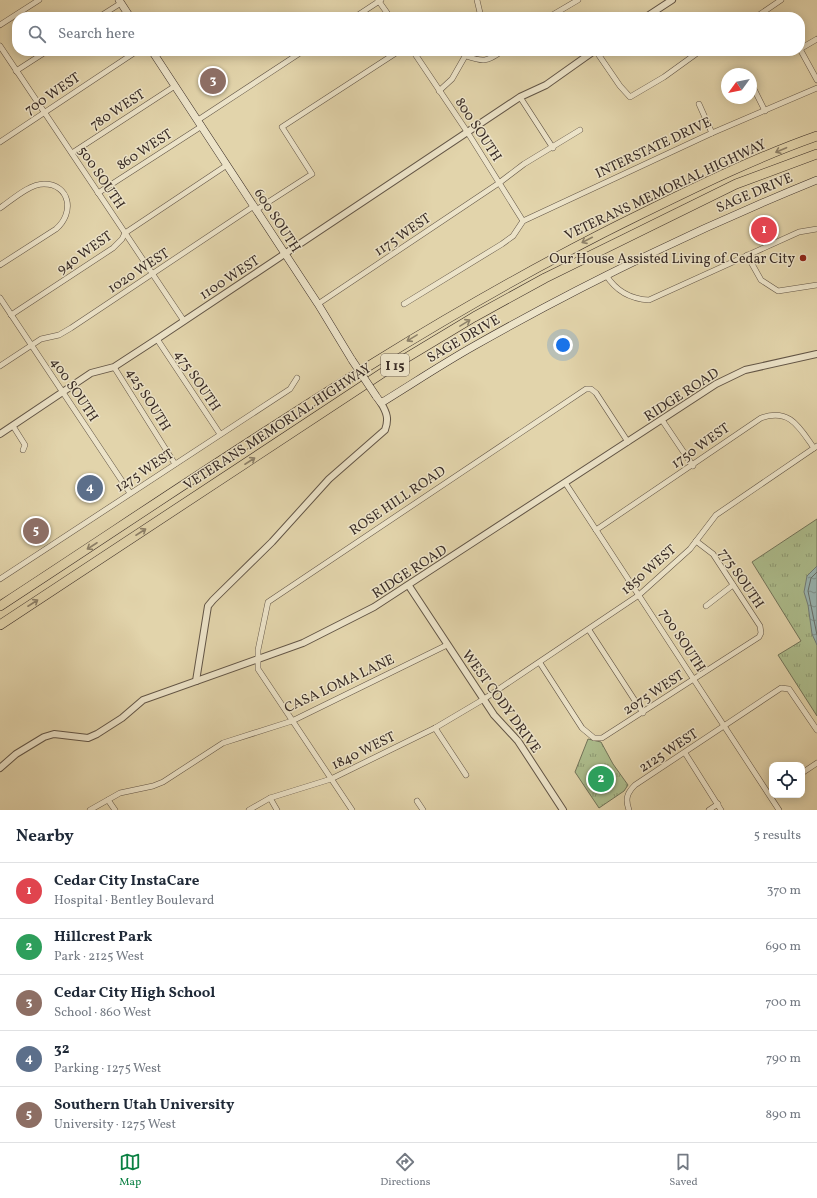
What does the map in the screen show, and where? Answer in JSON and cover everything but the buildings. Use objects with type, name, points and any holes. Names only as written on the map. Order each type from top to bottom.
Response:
[{"type":"highway","points":[[804,141],[817,133]]},
{"type":"highway","name":"VETERANS MEMORIAL HIGHWAY","points":[[0,606],[388,352],[597,235],[712,180],[817,136]]},
{"type":"highway","name":"VETERANS MEMORIAL HIGHWAY","points":[[0,625],[396,364],[474,317],[545,278],[736,184],[817,154]]},
{"type":"main road","points":[[120,1],[127,12]]},
{"type":"main road","name":"600 SOUTH","points":[[155,56],[381,403]]},
{"type":"main road","name":"SAGE DRIVE","points":[[381,403],[473,346],[606,275],[745,209],[817,180]]},
{"type":"street","points":[[20,12],[39,0]]},
{"type":"street","points":[[362,12],[379,0],[387,12]]},
{"type":"street","points":[[477,0],[480,12]]},
{"type":"street","points":[[558,12],[578,0]]},
{"type":"street","points":[[654,12],[672,0]]},
{"type":"street","points":[[763,12],[781,0]]},
{"type":"street","points":[[106,12],[120,1]]},
{"type":"street","points":[[0,25],[12,17]]},
{"type":"street","points":[[805,46],[817,38]]},
{"type":"street","name":"500 SOUTH","points":[[0,46],[184,321]]},
{"type":"street","points":[[16,71],[39,56]]},
{"type":"street","name":"700 WEST","points":[[0,142],[130,56]]},
{"type":"street","name":"860 WEST","points":[[98,193],[296,56]]},
{"type":"street","name":"1020 WEST","points":[[0,366],[41,339],[59,335],[71,328],[255,208],[312,174],[282,127],[391,56]]},
{"type":"street","name":"800 SOUTH","points":[[416,56],[468,133],[523,221]]},
{"type":"street","points":[[439,91],[452,79],[466,56]]},
{"type":"street","points":[[471,56],[480,61],[491,59],[495,56]]},
{"type":"street","name":"1100 WEST","points":[[0,434],[92,373],[114,366],[157,339],[520,97],[546,84],[588,56]]},
{"type":"street","points":[[599,56],[620,86],[630,97],[664,78],[693,56]]},
{"type":"street","points":[[804,56],[817,80]]},
{"type":"street","name":"780 WEST","points":[[72,153],[175,86]]},
{"type":"street","name":"INTERSTATE DRIVE","points":[[523,221],[712,133],[817,88]]},
{"type":"street","points":[[757,95],[765,111]]},
{"type":"street","points":[[520,97],[553,148]]},
{"type":"street","points":[[699,104],[712,133]]},
{"type":"street","name":"1175 WEST","points":[[318,304],[499,183],[524,164],[553,148],[580,130]]},
{"type":"street","name":"940 WEST","points":[[11,315],[113,248],[122,239],[125,233],[228,166]]},
{"type":"street","points":[[0,208],[34,186],[44,184],[60,190],[65,197],[68,212],[61,224],[56,229],[0,265]]},
{"type":"street","points":[[404,304],[502,244],[513,236],[523,221]]},
{"type":"street","points":[[606,275],[621,292],[636,299],[649,300],[799,232],[817,229]]},
{"type":"street","points":[[747,255],[761,280],[778,291],[817,285]]},
{"type":"street","name":"400 SOUTH","points":[[0,298],[130,493]]},
{"type":"street","name":"475 SOUTH","points":[[157,339],[220,434]]},
{"type":"street","name":"RIDGE ROAD","points":[[0,768],[16,754],[44,737],[54,734],[80,738],[92,736],[122,718],[143,700],[303,643],[342,625],[409,586],[731,376],[745,370],[817,354]]},
{"type":"street","name":"425 SOUTH","points":[[114,366],[176,464]]},
{"type":"street","name":"1275 WEST","points":[[0,579],[290,389],[297,378]]},
{"type":"street","name":"ROSE HILL ROAD","points":[[257,660],[266,608],[268,602],[272,598],[586,389],[591,389],[628,442]]},
{"type":"street","points":[[196,681],[208,606],[272,542],[329,479],[385,430],[388,422],[387,413],[381,403]]},
{"type":"street","name":"1750 WEST","points":[[596,530],[693,466],[761,418],[769,415],[778,415],[794,421],[815,447]]},
{"type":"street","points":[[662,420],[693,466]]},
{"type":"street","points":[[13,426],[25,445],[24,450]]},
{"type":"street","name":"1850 WEST","points":[[484,699],[540,663],[639,595],[696,541],[716,514],[815,447]]},
{"type":"street","name":"700 SOUTH","points":[[566,484],[769,792]]},
{"type":"street","name":"775 SOUTH","points":[[696,541],[713,554],[760,626],[761,633]]},
{"type":"street","points":[[706,606],[733,585]]},
{"type":"street","name":"WEST CODY DRIVE","points":[[409,586],[494,715],[518,741],[563,810]]},
{"type":"street","points":[[589,630],[643,713]]},
{"type":"street","name":"2075 WEST","points":[[540,663],[582,728],[594,738],[608,736],[759,637],[761,633]]},
{"type":"street","name":"CASA LOMA LANE","points":[[90,810],[128,791],[153,786],[163,782],[223,743],[292,721],[447,644]]},
{"type":"street","points":[[257,660],[258,669],[352,810]]},
{"type":"street","name":"2125 WEST","points":[[629,810],[626,802],[627,796],[635,785],[717,732],[724,725],[781,688],[789,689],[817,730]]},
{"type":"street","name":"1840 WEST","points":[[249,810],[270,798],[331,779],[435,728],[484,699]]},
{"type":"street","points":[[435,728],[466,775]]},
{"type":"street","points":[[684,753],[721,810]]},
{"type":"street","points":[[805,771],[817,763]]},
{"type":"street","points":[[270,798],[277,810]]},
{"type":"street","name":"700 SOUTH","points":[[772,798],[779,810]]},
{"type":"street","points":[[108,800],[115,810]]},
{"type":"street","points":[[417,801],[423,810]]},
{"type":"street","points":[[709,810],[718,804]]},
{"type":"green space","points":[[817,519],[817,716],[778,655],[801,641],[752,562]]},
{"type":"green space","points":[[588,739],[601,742],[613,764],[628,785],[624,791],[599,808],[575,772]]},
{"type":"water","points":[[817,566],[817,645],[812,634],[808,605],[804,592],[807,576]]},
{"type":"place","name":"Cedar City High School","points":[[213,81]]},
{"type":"place","name":"Cedar City InstaCare","points":[[764,230]]},
{"type":"place","name":"Our House Assisted Living of Cedar City","points":[[803,258]]},
{"type":"place","name":"32","points":[[90,488]]},
{"type":"place","name":"Southern Utah University","points":[[36,531]]},
{"type":"place","name":"Hillcrest Park","points":[[601,779]]}]
